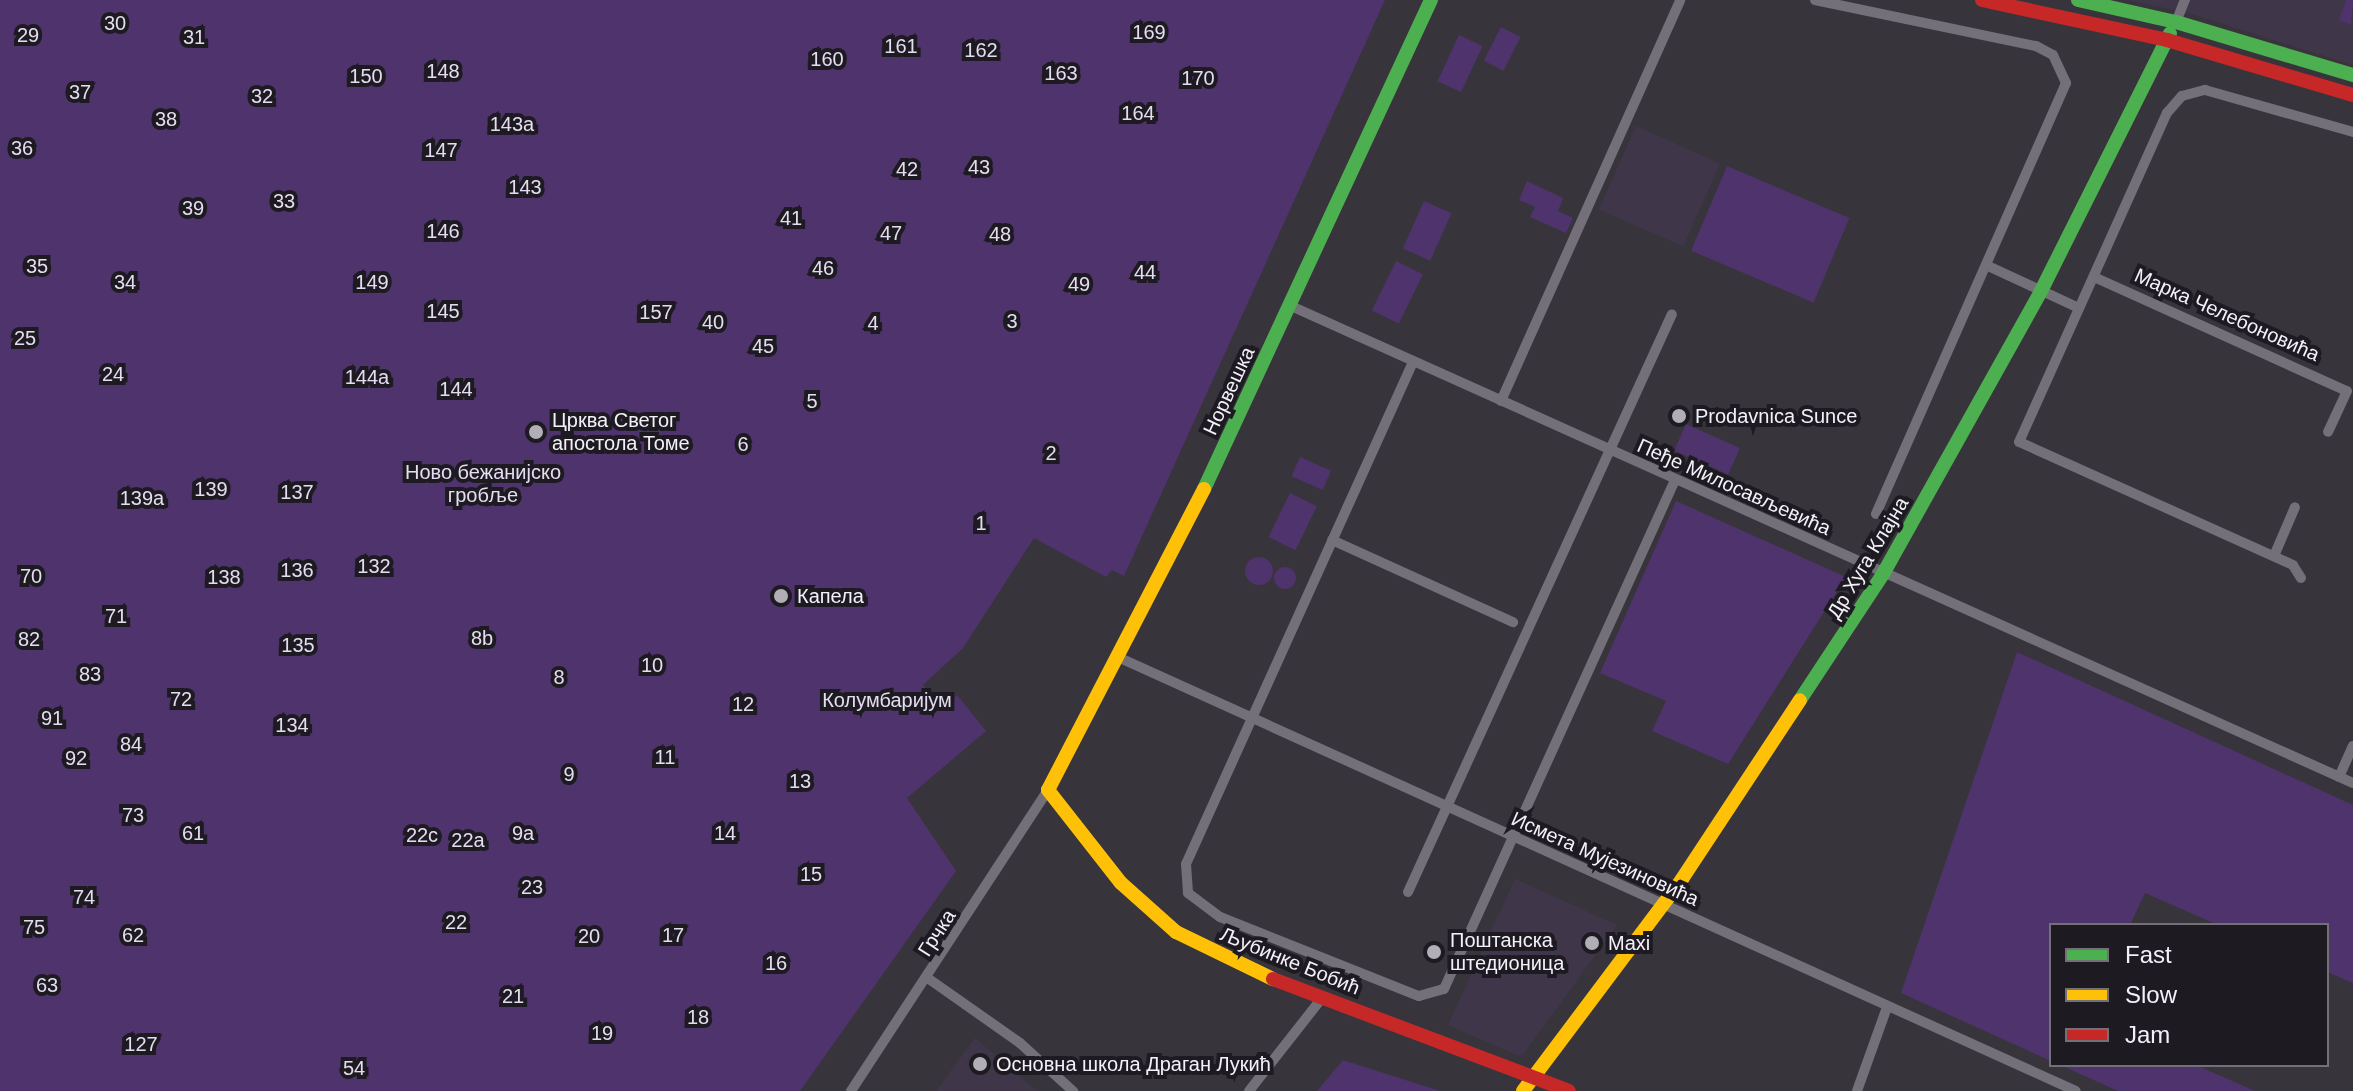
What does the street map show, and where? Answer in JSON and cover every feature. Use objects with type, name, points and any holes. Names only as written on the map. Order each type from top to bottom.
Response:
[{"type":"main road","name":"Норвешка","points":[[1048,790],[1120,658],[1291,306],[1431,0]]},
{"type":"main road","points":[[1982,0],[2167,40],[2353,95]]},
{"type":"main road","points":[[2078,0],[2176,22],[2353,75]]},
{"type":"main road","name":"Др Хуга Клајна","points":[[1523,1091],[1663,905],[1883,574],[2041,291],[2176,22]]},
{"type":"main road","name":"Љубинке Бобић","points":[[1048,790],[1121,883],[1159,920],[1231,962],[1569,1091]]},
{"type":"street","points":[[1501,401],[1680,0]]},
{"type":"street","points":[[1815,0],[2036,46],[2061,65],[2066,83],[2063,100],[1876,514]]},
{"type":"street","points":[[2176,22],[2185,0]]},
{"type":"street","points":[[2301,578],[2293,565],[2019,442],[2167,113],[2182,96],[2205,90],[2353,132]]},
{"type":"street","points":[[1988,266],[2079,308]]},
{"type":"street","name":"Марка Челебоновића","points":[[2094,277],[2350,392],[2328,432]]},
{"type":"street","name":"Пеђе Милосављевића","points":[[1291,306],[2353,783]]},
{"type":"street","points":[[1408,892],[1607,449],[1672,314]]},
{"type":"street","points":[[1413,362],[1184,873],[1193,900],[1220,917],[1419,996],[1437,994],[1452,976],[1675,480]]},
{"type":"street","points":[[2274,556],[2295,507]]},
{"type":"street","points":[[1332,540],[1513,622]]},
{"type":"street","name":"Исмета Мујезиновића","points":[[1120,658],[1251,720],[2076,1091]]},
{"type":"street","points":[[2339,777],[2353,746]]},
{"type":"street","name":"Грчка","points":[[851,1091],[929,979],[1048,790]]},
{"type":"street","points":[[929,979],[1020,1043],[1073,1091]]},
{"type":"street","points":[[1249,1091],[1322,998]]},
{"type":"street","points":[[1857,1091],[1887,1007]]},
{"type":"shaded area","points":[[2127,0],[2353,0],[2353,65],[2189,13]]},
{"type":"shaded area","points":[[1636,126],[1720,163],[1683,247],[1599,209]]},
{"type":"shaded area","points":[[1515,879],[1617,925],[1523,1055],[1448,1025]]},
{"type":"shaded area","name":"Основна школа Драган Лукић","points":[[975,1038],[1037,1091],[936,1091]]},
{"type":"green space","name":"Ново бежанијско гробље","points":[[0,0],[1385,0],[1124,576],[1112,570],[1106,577],[1034,538],[963,648],[923,685],[942,706],[957,695],[986,731],[907,798],[956,871],[800,1091],[0,1091]]},
{"type":"green space","points":[[2346,0],[2353,0],[2351,25],[2339,20]]},
{"type":"green space","points":[[1501,27],[1521,37],[1503,71],[1484,61]]},
{"type":"green space","points":[[1459,35],[1483,46],[1461,92],[1437,81]]},
{"type":"green space","points":[[1727,166],[1849,218],[1813,303],[1691,251]]},
{"type":"green space","points":[[1527,181],[1563,198],[1558,211],[1573,218],[1566,233],[1530,217],[1535,207],[1519,200]]},
{"type":"green space","points":[[1424,201],[1451,213],[1430,261],[1403,249]]},
{"type":"green space","points":[[1396,261],[1423,274],[1399,324],[1372,310]]},
{"type":"green space","points":[[1686,424],[1740,448],[1728,474],[1674,450]]},
{"type":"green space","points":[[1300,457],[1331,471],[1323,490],[1291,476]]},
{"type":"green space","points":[[1290,493],[1317,506],[1295,550],[1269,537]]},
{"type":"green space","points":[[1676,501],[1846,577],[1728,764],[1652,731],[1666,701],[1600,673]]},
{"type":"green space","points":[[1259,557],[1269,561],[1273,571],[1269,581],[1259,585],[1249,581],[1245,571],[1249,561]]},
{"type":"green space","points":[[1285,567],[1293,570],[1296,578],[1293,586],[1285,589],[1277,586],[1274,578],[1277,570]]},
{"type":"green space","points":[[2017,652],[2353,805],[2353,983],[2329,973],[2329,923],[2213,923],[2145,893],[2131,923],[2049,923],[2049,1060],[1901,993]]},
{"type":"green space","points":[[1343,1060],[1440,1091],[1317,1091]]},
{"type":"green space","points":[[2064,1067],[2201,1067],[2255,1091],[2118,1091]]},
{"type":"traffic: fast","points":[[1204,489],[1431,0]]},
{"type":"traffic: fast","points":[[2078,0],[2176,22],[2353,75]]},
{"type":"traffic: fast","points":[[1800,700],[1883,574],[2041,291],[2170,33]]},
{"type":"traffic: slow","points":[[1204,489],[1048,790],[1121,883],[1176,932],[1273,979]]},
{"type":"traffic: slow","points":[[1523,1091],[1682,879],[1800,700]]},
{"type":"traffic: jam","points":[[1982,0],[2167,40],[2353,95]]},
{"type":"traffic: jam","points":[[1273,979],[1569,1091]]},
{"type":"place","name":"Prodavnica Sunce","points":[[1679,416]]},
{"type":"place","name":"Црква Светог апостола Томе","points":[[536,432]]},
{"type":"place","name":"Капела","points":[[781,596]]},
{"type":"place","name":"Maxi","points":[[1592,943]]},
{"type":"place","name":"Поштанска штедионица","points":[[1434,952]]},
{"type":"place","name":"Основна школа Драган Лукић","points":[[980,1064]]},
{"type":"park label","name":"30","points":[[115,23]]},
{"type":"park label","name":"169","points":[[1149,32]]},
{"type":"park label","name":"29","points":[[28,35]]},
{"type":"park label","name":"31","points":[[194,37]]},
{"type":"park label","name":"161","points":[[901,46]]},
{"type":"park label","name":"162","points":[[981,50]]},
{"type":"park label","name":"160","points":[[827,59]]},
{"type":"park label","name":"148","points":[[443,71]]},
{"type":"park label","name":"163","points":[[1061,73]]},
{"type":"park label","name":"150","points":[[366,76]]},
{"type":"park label","name":"170","points":[[1198,78]]},
{"type":"park label","name":"37","points":[[80,92]]},
{"type":"park label","name":"32","points":[[262,96]]},
{"type":"park label","name":"164","points":[[1138,113]]},
{"type":"park label","name":"38","points":[[166,119]]},
{"type":"park label","name":"143a","points":[[512,124]]},
{"type":"park label","name":"36","points":[[22,148]]},
{"type":"park label","name":"147","points":[[441,150]]},
{"type":"park label","name":"43","points":[[979,167]]},
{"type":"park label","name":"42","points":[[907,169]]},
{"type":"park label","name":"143","points":[[525,187]]},
{"type":"park label","name":"33","points":[[284,201]]},
{"type":"park label","name":"39","points":[[193,208]]},
{"type":"park label","name":"41","points":[[791,218]]},
{"type":"park label","name":"146","points":[[443,231]]},
{"type":"park label","name":"47","points":[[891,233]]},
{"type":"park label","name":"48","points":[[1000,234]]},
{"type":"park label","name":"35","points":[[37,266]]},
{"type":"park label","name":"46","points":[[823,268]]},
{"type":"park label","name":"44","points":[[1145,272]]},
{"type":"park label","name":"34","points":[[125,282]]},
{"type":"park label","name":"149","points":[[372,282]]},
{"type":"park label","name":"49","points":[[1079,284]]},
{"type":"park label","name":"145","points":[[443,311]]},
{"type":"park label","name":"157","points":[[656,312]]},
{"type":"park label","name":"3","points":[[1012,321]]},
{"type":"park label","name":"40","points":[[713,322]]},
{"type":"park label","name":"4","points":[[873,323]]},
{"type":"park label","name":"25","points":[[25,338]]},
{"type":"park label","name":"45","points":[[763,346]]},
{"type":"park label","name":"24","points":[[113,374]]},
{"type":"park label","name":"144a","points":[[367,377]]},
{"type":"park label","name":"144","points":[[456,389]]},
{"type":"park label","name":"5","points":[[812,401]]},
{"type":"park label","name":"6","points":[[743,444]]},
{"type":"park label","name":"2","points":[[1051,453]]},
{"type":"park label","name":"139","points":[[211,489]]},
{"type":"park label","name":"137","points":[[297,492]]},
{"type":"park label","name":"139a","points":[[142,498]]},
{"type":"park label","name":"1","points":[[981,523]]},
{"type":"park label","name":"132","points":[[374,566]]},
{"type":"park label","name":"136","points":[[297,570]]},
{"type":"park label","name":"70","points":[[31,576]]},
{"type":"park label","name":"138","points":[[224,577]]},
{"type":"park label","name":"71","points":[[116,616]]},
{"type":"park label","name":"8b","points":[[482,638]]},
{"type":"park label","name":"82","points":[[29,639]]},
{"type":"park label","name":"135","points":[[298,645]]},
{"type":"park label","name":"10","points":[[652,665]]},
{"type":"park label","name":"83","points":[[90,674]]},
{"type":"park label","name":"8","points":[[559,677]]},
{"type":"park label","name":"72","points":[[181,699]]},
{"type":"park label","name":"Колумбаријум","points":[[887,700]]},
{"type":"park label","name":"12","points":[[743,704]]},
{"type":"park label","name":"91","points":[[52,718]]},
{"type":"park label","name":"134","points":[[292,725]]},
{"type":"park label","name":"84","points":[[131,744]]},
{"type":"park label","name":"11","points":[[665,757]]},
{"type":"park label","name":"92","points":[[76,758]]},
{"type":"park label","name":"9","points":[[569,774]]},
{"type":"park label","name":"13","points":[[800,781]]},
{"type":"park label","name":"73","points":[[133,815]]},
{"type":"park label","name":"61","points":[[193,833]]},
{"type":"park label","name":"9a","points":[[523,833]]},
{"type":"park label","name":"14","points":[[725,833]]},
{"type":"park label","name":"22c","points":[[422,835]]},
{"type":"park label","name":"22a","points":[[468,840]]},
{"type":"park label","name":"15","points":[[811,874]]},
{"type":"park label","name":"23","points":[[532,887]]},
{"type":"park label","name":"74","points":[[84,897]]},
{"type":"park label","name":"22","points":[[456,922]]},
{"type":"park label","name":"75","points":[[34,927]]},
{"type":"park label","name":"62","points":[[133,935]]},
{"type":"park label","name":"17","points":[[673,935]]},
{"type":"park label","name":"20","points":[[589,936]]},
{"type":"park label","name":"16","points":[[776,963]]},
{"type":"park label","name":"63","points":[[47,985]]},
{"type":"park label","name":"21","points":[[513,996]]},
{"type":"park label","name":"18","points":[[698,1017]]},
{"type":"park label","name":"19","points":[[602,1033]]},
{"type":"park label","name":"127","points":[[141,1044]]},
{"type":"park label","name":"54","points":[[354,1068]]}]
